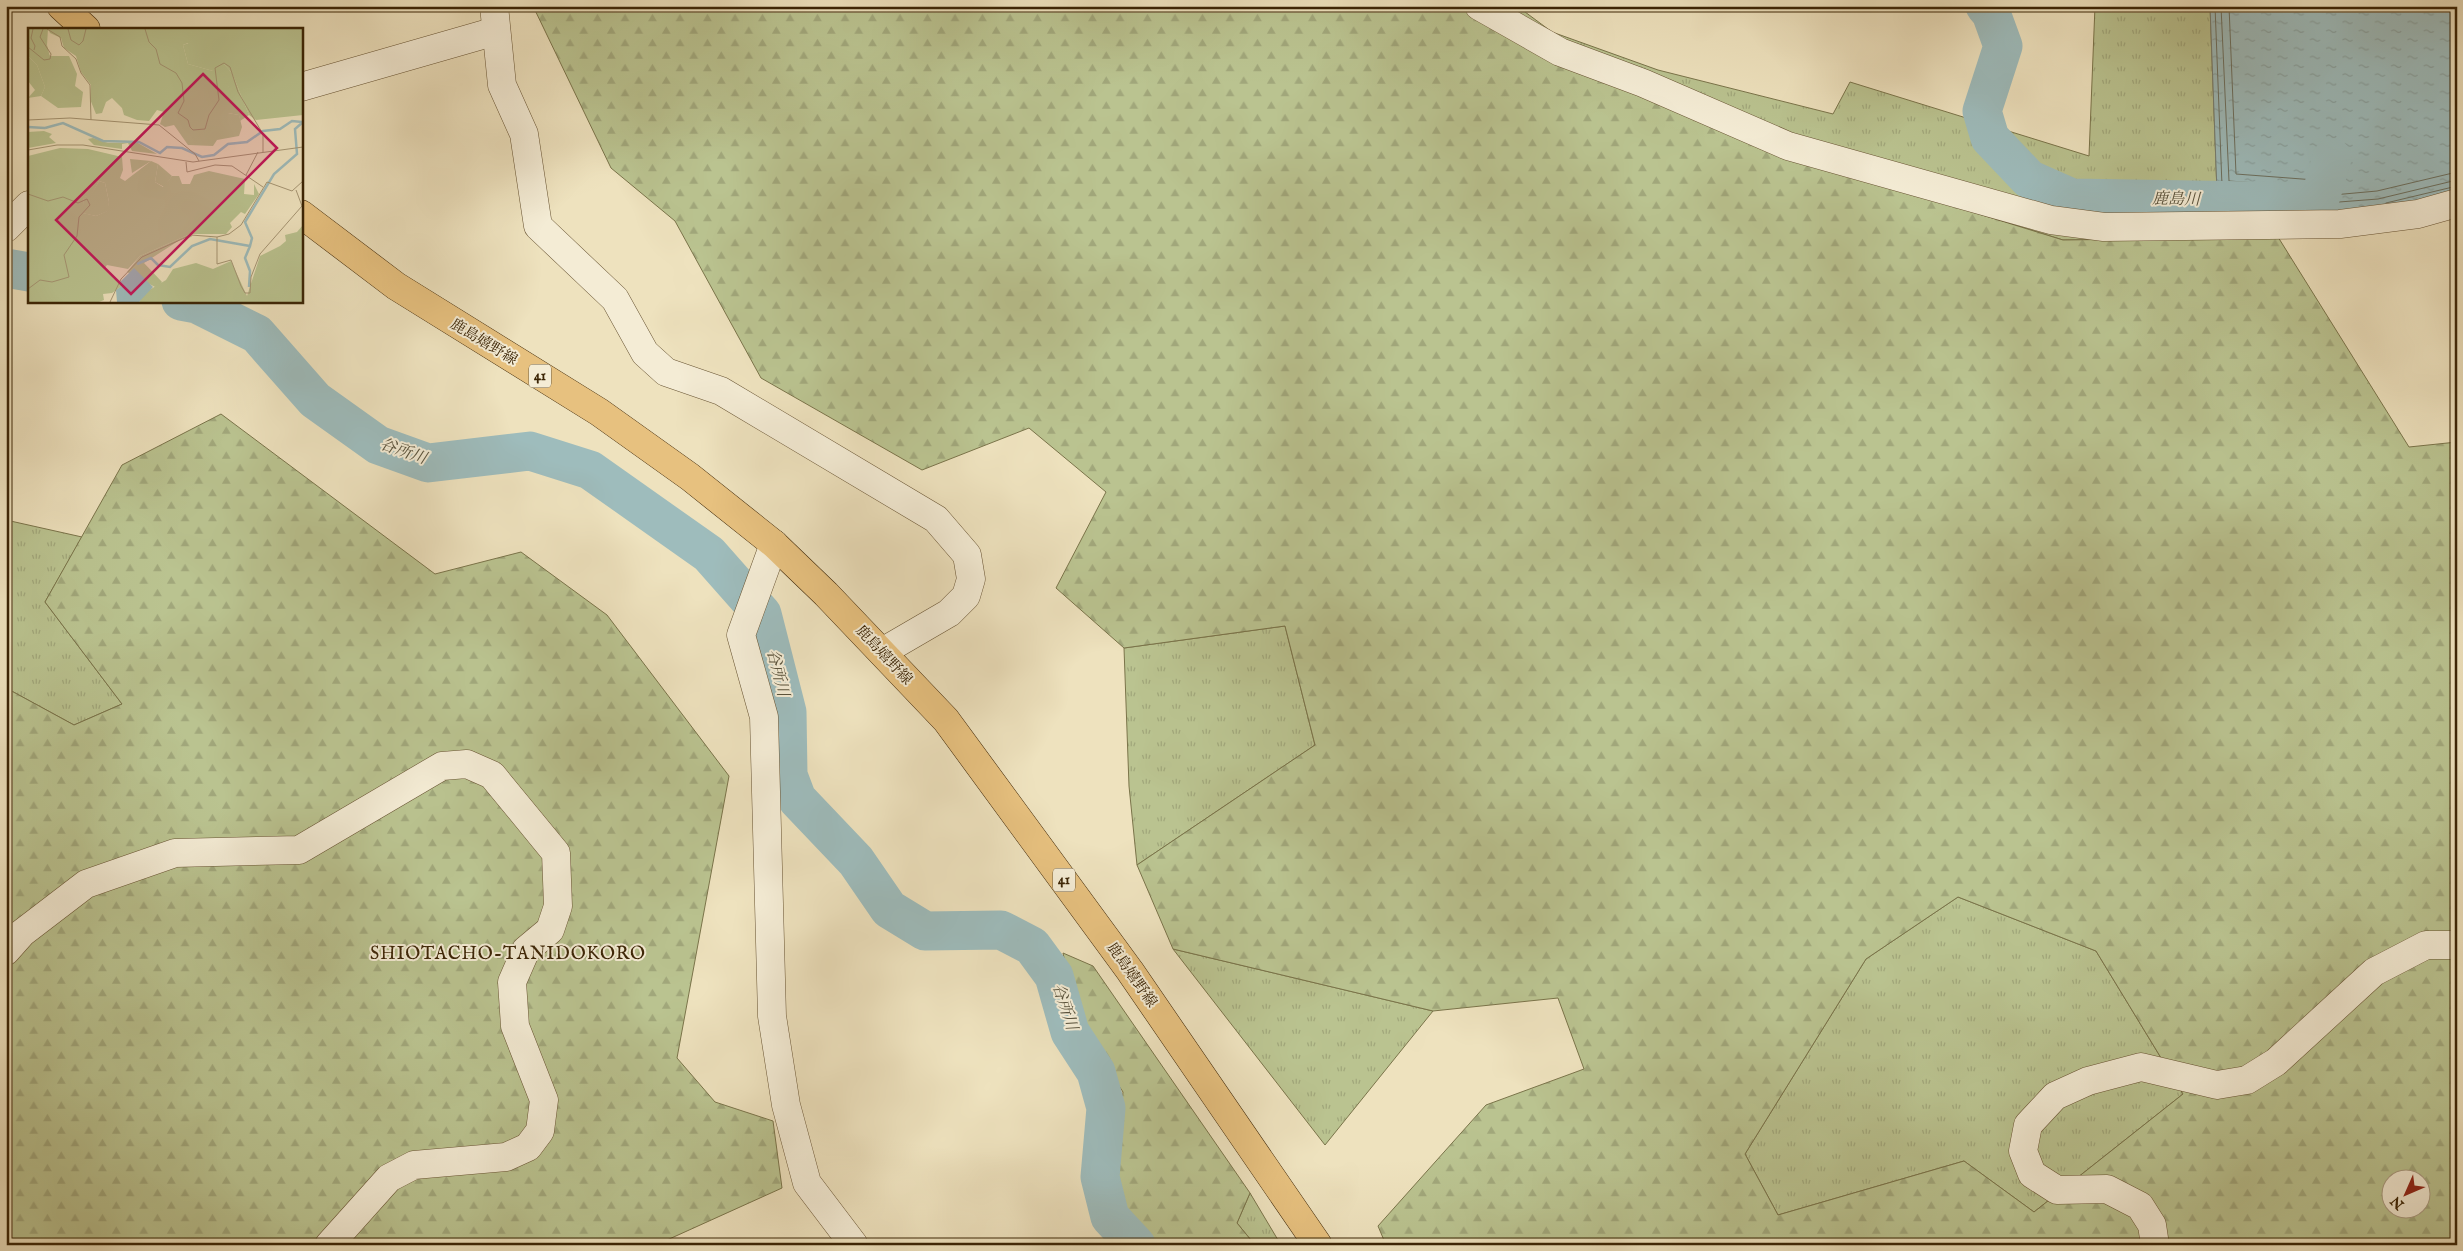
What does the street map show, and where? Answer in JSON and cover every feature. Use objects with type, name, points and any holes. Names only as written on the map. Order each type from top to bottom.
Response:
[{"type":"main road","points":[[61,6],[85,28]]},
{"type":"main road","name":"鹿島嬉野線","points":[[302,215],[412,296],[600,412],[690,477],[774,544],[826,594],[946,720],[1130,971],[1318,1245]]},
{"type":"street","points":[[1478,6],[1560,52],[1644,83],[1788,146],[2051,220],[2104,227],[2340,224],[2418,214],[2457,204]]},
{"type":"street","points":[[302,87],[495,19],[502,85],[524,134],[538,226],[615,298],[645,353],[666,372],[721,391],[936,519],[967,555],[971,579],[966,596],[949,613],[882,652]]},
{"type":"street","points":[[6,228],[28,206]]},
{"type":"street","points":[[774,544],[740,635],[764,717],[772,1016],[786,1105],[806,1183],[854,1245]]},
{"type":"street","points":[[6,951],[22,933],[86,884],[175,853],[300,850],[442,766],[467,764],[492,775],[556,853],[558,906],[550,930],[526,950],[512,982],[515,1026],[544,1100],[540,1131],[528,1147],[506,1157],[414,1165],[389,1178],[329,1245]]},
{"type":"street","points":[[2155,1245],[2152,1225],[2140,1206],[2107,1189],[2057,1190],[2032,1174],[2023,1151],[2028,1125],[2054,1096],[2088,1081],[2141,1067],[2217,1085],[2247,1080],[2276,1062],[2374,972],[2426,945],[2457,945]]},
{"type":"green space","points":[[533,6],[1458,6],[1769,149],[2063,240],[2278,237],[2409,447],[2457,442],[2457,1245],[1386,1245],[1378,1226],[1486,1105],[1584,1069],[1558,998],[1433,1011],[1173,949],[1137,865],[1315,745],[1285,626],[1124,648],[1056,588],[1106,492],[1029,428],[922,470],[761,378],[675,221],[611,168]],"holes":[[[1958,897],[2096,951],[2183,1094],[2034,1212],[1964,1161],[1778,1215],[1745,1154],[1866,959]]]},
{"type":"green space","points":[[1458,6],[1517,6],[1552,32],[1658,70],[1833,114],[1850,82],[2089,156],[2095,6],[2210,6],[2217,192],[2313,198],[2312,216],[2278,237],[2063,240],[1769,149]]},
{"type":"green space","points":[[221,414],[435,574],[521,552],[607,615],[729,776],[677,1058],[715,1102],[773,1121],[782,1188],[656,1245],[6,1245],[6,688],[74,725],[122,704],[45,602],[122,465]]},
{"type":"green space","points":[[6,520],[82,537],[45,602],[122,704],[74,725],[6,688]]},
{"type":"green space","points":[[1285,626],[1315,745],[1137,865],[1129,786],[1124,648]]},
{"type":"green space","points":[[1958,897],[2096,951],[2183,1094],[2034,1212],[1964,1161],[1778,1215],[1745,1154],[1866,959]]},
{"type":"green space","points":[[1173,949],[1433,1011],[1325,1145]]},
{"type":"green space","points":[[1063,953],[1093,966],[1250,1193],[1237,1223],[1255,1245],[1154,1245],[1127,1215],[1114,1175],[1123,1092],[1078,1024]]},
{"type":"green space","points":[[1250,1193],[1281,1245],[1255,1245],[1237,1223]]},
{"type":"water","points":[[2210,6],[2457,6],[2457,191],[2380,210],[2312,216],[2312,198],[2217,192]]},
{"type":"waterway","name":"鹿島川","points":[[1985,6],[1991,13],[2003,46],[1982,111],[1990,138],[2029,179],[2072,198],[2319,202],[2332,158]]},
{"type":"waterway","name":"谷所川","points":[[6,268],[28,272]]},
{"type":"waterway","name":"谷所川","points":[[186,302],[197,304],[257,334],[315,400],[378,445],[428,463],[530,451],[590,470],[709,554],[762,614],[787,712],[788,775],[797,799],[856,861],[889,909],[925,931],[1001,930],[1032,946],[1054,976],[1070,1032],[1096,1072],[1106,1108],[1100,1177],[1110,1217],[1136,1245]]},
{"type":"district","name":"SHIOTACHO-TANIDOKORO","points":[[508,954]]}]
